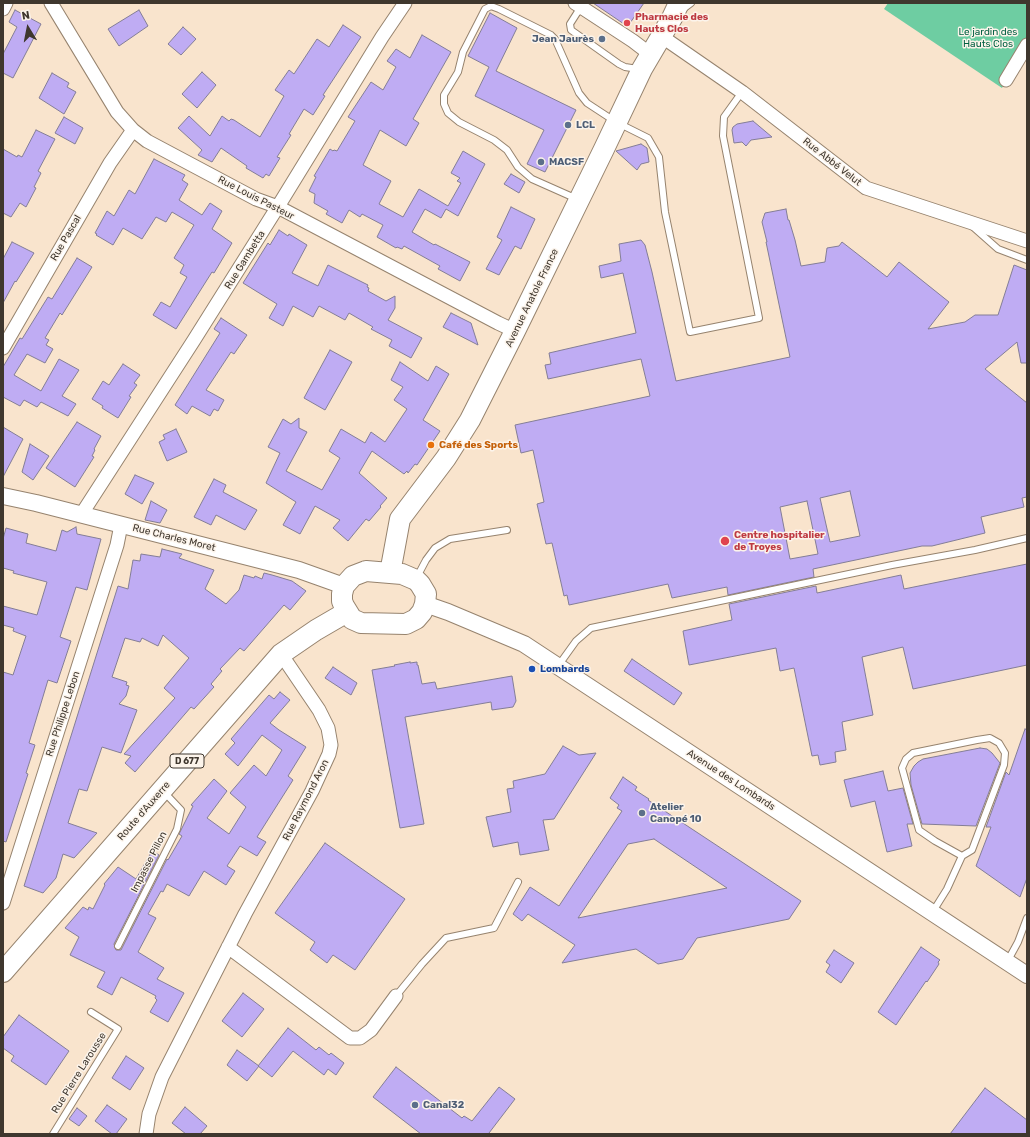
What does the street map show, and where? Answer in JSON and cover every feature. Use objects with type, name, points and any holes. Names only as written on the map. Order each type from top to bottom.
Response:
[{"type":"main road","name":"Avenue Anatole France","points":[[390,573],[400,520],[446,458],[470,420],[646,62],[676,10]]},
{"type":"main road","points":[[359,573],[402,574],[416,580],[426,594],[425,604],[422,612],[406,624],[361,623],[352,619],[342,601],[344,586],[353,576],[359,573]]},
{"type":"main road","name":"Route d'Auxerre","points":[[4,968],[281,654],[316,630],[347,612]]},
{"type":"street","points":[[3,9],[6,3]]},
{"type":"street","name":"Rue Louis Pasteur","points":[[51,3],[117,112],[133,130],[147,141],[256,199],[278,208],[491,320],[515,331]]},
{"type":"street","name":"Rue Gambetta","points":[[81,515],[278,208],[382,37],[406,3]]},
{"type":"street","points":[[579,6],[633,41],[646,62]]},
{"type":"street","name":"Rue Abbé Velut","points":[[661,36],[742,92],[866,188],[1027,241]]},
{"type":"street","points":[[1006,80],[1027,46]]},
{"type":"street","name":"Rue Pascal","points":[[3,348],[110,163],[133,130]]},
{"type":"street","name":"Rue Charles Moret","points":[[3,496],[36,503],[299,570],[344,586]]},
{"type":"street","name":"Rue Philippe Lebon","points":[[3,903],[117,545],[121,525]]},
{"type":"street","name":"Avenue des Lombards","points":[[425,604],[524,644],[1027,975]]},
{"type":"street","name":"Rue Raymond Aron","points":[[146,1134],[149,1114],[162,1077],[228,947],[312,790],[329,754],[331,745],[328,728],[319,710],[281,654]]},
{"type":"street","points":[[228,947],[350,1038],[360,1038],[372,1030],[396,996]]},
{"type":"lane","name":"Avenue Anatole France","points":[[676,10],[691,3]]},
{"type":"lane","points":[[579,200],[532,179],[518,168],[507,150],[494,140],[459,122],[448,113],[444,104],[444,95],[458,72],[463,52],[485,10],[491,6],[551,35],[555,39],[579,93],[587,103],[616,122],[648,138],[659,157],[665,212],[690,332],[759,318],[723,136],[724,117],[742,92]]},
{"type":"lane","points":[[579,6],[577,13],[570,24],[571,30],[625,67],[646,62]]},
{"type":"lane","points":[[966,221],[998,249],[1027,260]]},
{"type":"lane","points":[[416,580],[426,560],[435,548],[450,539],[507,530]]},
{"type":"lane","points":[[558,666],[576,641],[591,628],[892,565],[975,550],[1027,538]]},
{"type":"lane","points":[[932,913],[947,889],[962,856],[972,850],[1004,765],[1005,753],[999,743],[990,738],[913,753],[906,759],[902,768],[919,830],[962,856]]},
{"type":"lane","name":"Impasse Pillon","points":[[118,946],[177,829],[181,810],[162,790]]},
{"type":"lane","points":[[396,996],[422,964],[446,938],[494,928],[518,882]]},
{"type":"lane","points":[[1007,962],[1018,942],[1027,918]]},
{"type":"lane","name":"Rue Pierre Larousse","points":[[53,1134],[118,1029],[91,1012]]},
{"type":"green space","name":"Le jardin des Hauts Clos","points":[[888,3],[1027,3],[1027,39],[1002,88],[884,9]]},
{"type":"building","points":[[593,3],[644,3],[630,23],[624,24]]},
{"type":"building","points":[[15,10],[41,24],[13,78],[3,73],[3,54],[17,27],[9,22]]},
{"type":"building","points":[[139,10],[148,26],[119,46],[108,29]]},
{"type":"building","points":[[490,13],[517,28],[496,71],[576,110],[545,172],[527,164],[544,130],[475,96],[489,67],[468,56]]},
{"type":"building","points":[[343,25],[361,37],[323,95],[325,96],[313,115],[304,109],[289,134],[291,135],[277,157],[280,158],[269,176],[266,174],[263,178],[246,168],[247,166],[221,148],[212,162],[198,155],[202,150],[178,128],[189,116],[210,136],[222,116],[229,121],[231,119],[234,120],[260,137],[284,96],[275,90],[289,70],[294,74],[317,39],[329,47]]},
{"type":"building","points":[[183,27],[196,39],[181,55],[168,44]]},
{"type":"building","points":[[422,35],[451,52],[413,119],[419,123],[406,146],[380,130],[363,165],[391,181],[379,204],[403,217],[419,189],[448,206],[461,183],[457,181],[460,178],[451,173],[463,151],[485,164],[458,216],[446,209],[441,218],[425,209],[412,232],[434,245],[435,244],[470,262],[460,281],[438,269],[440,266],[404,246],[402,249],[396,248],[377,237],[383,225],[362,214],[360,217],[349,210],[342,223],[326,214],[328,211],[314,203],[315,194],[309,191],[316,177],[314,176],[330,149],[337,151],[355,121],[348,117],[371,82],[383,90],[396,67],[387,61],[396,49],[410,58]]},
{"type":"building","points":[[202,72],[216,85],[197,108],[182,94]]},
{"type":"building","points":[[52,73],[69,83],[67,87],[76,92],[64,114],[39,98]]},
{"type":"building","points":[[64,117],[83,128],[75,144],[55,133]]},
{"type":"building","points":[[753,121],[772,137],[751,140],[746,146],[742,142],[734,143],[733,127],[737,124]]},
{"type":"building","points":[[36,130],[55,139],[38,171],[41,173],[34,187],[36,188],[26,207],[20,203],[11,217],[3,213],[3,149],[17,157],[18,155],[22,157]]},
{"type":"building","points":[[641,144],[647,148],[649,162],[641,164],[637,170],[616,151]]},
{"type":"building","points":[[154,159],[185,175],[182,180],[188,184],[179,200],[202,215],[210,203],[222,211],[212,229],[232,243],[214,273],[212,272],[176,329],[153,315],[161,302],[170,307],[187,277],[180,273],[184,265],[174,258],[194,225],[172,212],[166,222],[156,217],[142,239],[123,228],[113,245],[95,233],[107,211],[114,216],[129,190],[135,194]]},
{"type":"building","points":[[511,174],[525,182],[519,193],[504,184]]},
{"type":"building","points":[[511,207],[535,219],[521,249],[515,246],[499,275],[486,269],[502,240],[497,237]]},
{"type":"building","points":[[786,209],[801,266],[825,262],[827,248],[839,246],[842,242],[887,277],[899,262],[949,302],[928,329],[965,322],[975,315],[998,315],[1014,265],[1027,270],[1027,363],[1021,363],[1017,342],[985,369],[1027,403],[1027,497],[1022,498],[1024,507],[981,517],[985,533],[932,546],[922,546],[813,569],[814,577],[728,595],[727,587],[672,598],[668,584],[569,605],[567,595],[564,596],[552,543],[546,544],[537,504],[544,502],[533,450],[521,453],[515,425],[650,396],[641,359],[548,379],[545,365],[551,364],[549,353],[636,333],[623,273],[601,278],[599,266],[621,261],[619,244],[641,240],[645,245],[652,272],[676,381],[790,357],[762,222],[765,213]],"holes":[[[850,491],[860,536],[830,542],[820,498]],[[807,501],[818,554],[790,559],[780,507]]]},
{"type":"building","points":[[279,230],[307,245],[292,273],[318,286],[328,265],[368,285],[368,291],[386,301],[395,296],[395,308],[388,320],[422,338],[411,358],[389,346],[392,340],[371,329],[373,327],[349,313],[345,320],[319,306],[313,317],[293,306],[283,326],[269,318],[277,304],[243,283],[268,243],[270,245]]},
{"type":"building","points":[[12,242],[34,253],[16,282],[15,281],[3,303],[3,259]]},
{"type":"building","points":[[77,258],[92,267],[62,315],[60,313],[45,338],[49,340],[46,345],[53,349],[45,363],[27,354],[14,375],[41,391],[59,359],[79,370],[62,396],[76,404],[68,416],[41,402],[37,407],[24,400],[20,406],[3,397],[3,367],[20,338],[22,339],[48,297],[52,299]]},
{"type":"building","points":[[451,313],[471,323],[478,345],[443,327]]},
{"type":"building","points":[[221,318],[247,335],[234,354],[231,352],[206,390],[224,400],[218,411],[214,409],[210,416],[192,406],[187,414],[175,405],[220,333],[214,329]]},
{"type":"building","points":[[330,350],[352,362],[325,410],[304,398]]},
{"type":"building","points":[[400,362],[428,381],[436,366],[449,374],[423,420],[440,431],[417,465],[415,464],[408,473],[407,471],[404,474],[372,451],[359,473],[387,498],[369,521],[366,519],[348,541],[333,528],[340,520],[315,506],[300,534],[283,525],[296,502],[266,483],[280,453],[268,447],[283,419],[291,424],[299,418],[299,428],[307,432],[286,471],[322,490],[340,458],[329,451],[341,429],[365,443],[371,432],[385,442],[407,409],[394,400],[403,387],[391,380]]},
{"type":"building","points":[[123,364],[140,375],[134,383],[137,385],[129,396],[131,397],[118,418],[102,408],[103,406],[92,399],[103,381],[109,385]]},
{"type":"building","points":[[77,422],[101,436],[94,449],[95,450],[92,456],[94,457],[75,487],[46,468]]},
{"type":"building","points":[[3,427],[23,439],[3,477]]},
{"type":"building","points":[[176,429],[187,452],[167,461],[159,442],[165,439],[163,435]]},
{"type":"building","points":[[30,444],[49,456],[33,480],[22,472]]},
{"type":"building","points":[[135,475],[154,483],[142,504],[125,494]]},
{"type":"building","points":[[214,479],[226,485],[223,492],[257,510],[245,530],[216,515],[211,525],[194,517]]},
{"type":"building","points":[[151,501],[167,510],[160,523],[145,520]]},
{"type":"building","points":[[76,527],[77,534],[101,539],[87,590],[76,587],[60,637],[71,641],[57,683],[48,680],[29,743],[35,745],[26,773],[28,774],[6,842],[3,841],[3,672],[13,675],[26,636],[13,631],[14,628],[3,625],[3,606],[37,615],[47,582],[13,573],[14,571],[3,568],[3,539],[6,528],[28,534],[26,543],[56,551],[62,530],[67,532]]},
{"type":"building","points":[[162,549],[182,554],[179,558],[214,570],[205,589],[226,604],[239,590],[244,575],[254,578],[255,576],[262,579],[264,573],[272,575],[292,581],[306,591],[290,610],[284,605],[244,651],[240,648],[220,669],[222,671],[211,684],[214,687],[194,709],[191,707],[135,772],[125,763],[131,756],[124,754],[175,698],[164,688],[189,658],[163,635],[158,646],[142,638],[140,642],[125,638],[112,677],[127,682],[126,685],[129,686],[126,696],[119,704],[137,710],[121,753],[102,747],[87,791],[79,789],[68,823],[97,833],[74,858],[63,854],[56,878],[43,893],[24,886],[118,586],[128,589],[133,560],[140,561],[141,554],[160,557]]},
{"type":"building","points":[[1027,564],[1027,665],[913,689],[903,647],[862,657],[873,715],[842,722],[846,750],[835,752],[836,762],[820,765],[818,755],[812,756],[794,668],[780,671],[776,648],[689,665],[683,631],[732,620],[729,604],[816,586],[817,593],[901,575],[904,589]]},
{"type":"building","points":[[632,659],[682,693],[674,705],[624,671]]},
{"type":"building","points":[[410,662],[417,662],[422,684],[435,682],[437,689],[512,676],[516,701],[513,707],[492,710],[491,702],[405,717],[424,824],[400,828],[372,670]]},
{"type":"building","points":[[333,667],[357,683],[351,695],[325,678]]},
{"type":"building","points":[[280,692],[290,700],[270,723],[306,747],[288,776],[293,780],[257,837],[266,842],[257,856],[240,846],[227,866],[235,871],[226,885],[204,871],[189,896],[167,884],[163,892],[161,891],[148,914],[156,918],[138,952],[164,968],[157,979],[184,993],[168,1022],[150,1012],[157,1000],[155,998],[156,996],[121,977],[112,995],[97,987],[105,972],[70,955],[79,937],[65,928],[83,907],[88,910],[89,907],[93,909],[105,885],[104,884],[118,867],[136,879],[152,851],[159,855],[114,944],[116,950],[121,950],[167,859],[168,860],[182,836],[179,834],[193,806],[191,805],[214,779],[227,791],[207,818],[229,834],[246,807],[230,793],[254,765],[266,776],[282,750],[262,735],[238,766],[225,754],[235,743],[231,739],[269,695],[274,699]]},
{"type":"building","points":[[1025,729],[1027,730],[1027,878],[1020,897],[976,866],[991,827],[986,827],[1006,772],[1009,775]]},
{"type":"building","points":[[563,746],[579,755],[596,753],[554,819],[543,820],[549,850],[520,855],[518,842],[493,847],[486,817],[511,812],[507,789],[514,788],[513,781],[545,774]]},
{"type":"building","points":[[980,748],[987,749],[1000,763],[976,826],[922,824],[911,785],[910,773],[914,766],[923,759]]},
{"type":"building","points":[[883,771],[888,791],[903,788],[913,824],[907,824],[912,846],[887,852],[875,801],[851,807],[844,780]]},
{"type":"building","points":[[623,777],[637,787],[635,790],[649,799],[648,800],[801,901],[789,919],[697,938],[683,959],[658,964],[636,949],[562,963],[575,945],[528,914],[522,921],[513,914],[530,887],[559,906],[622,811],[617,808],[619,805],[610,798]],"holes":[[[654,839],[727,888],[578,918],[628,844]]]},
{"type":"building","points":[[325,843],[405,899],[355,970],[333,955],[327,963],[310,950],[315,942],[275,913]]},
{"type":"building","points":[[921,947],[940,960],[938,962],[939,964],[896,1025],[878,1012]]},
{"type":"building","points":[[834,950],[854,963],[841,983],[826,972],[830,965],[826,962]]},
{"type":"building","points":[[243,993],[264,1009],[242,1037],[222,1021]]},
{"type":"building","points":[[19,1015],[69,1051],[46,1085],[11,1061],[14,1056],[3,1048],[3,1037]]},
{"type":"building","points":[[288,1028],[316,1050],[319,1047],[329,1055],[331,1053],[344,1063],[336,1075],[328,1069],[324,1075],[293,1051],[272,1077],[258,1066]]},
{"type":"building","points":[[237,1050],[259,1066],[247,1081],[227,1065]]},
{"type":"building","points":[[126,1056],[144,1068],[130,1090],[112,1078]]},
{"type":"building","name":"Canal32","points":[[396,1067],[462,1118],[464,1116],[472,1121],[499,1087],[515,1099],[489,1133],[490,1134],[421,1134],[373,1097]]},
{"type":"building","points":[[985,1088],[1027,1120],[1027,1134],[950,1134]]},
{"type":"building","points":[[107,1105],[127,1119],[116,1134],[112,1134],[95,1121]]},
{"type":"building","points":[[185,1107],[207,1126],[200,1134],[186,1134],[172,1123]]},
{"type":"building","points":[[77,1108],[87,1116],[79,1126],[69,1119]]},
{"type":"place","name":"Pharmacie des Hauts Clos","points":[[627,23]]},
{"type":"place","name":"Jean Jaurès","points":[[602,39]]},
{"type":"place","name":"LCL","points":[[568,125]]},
{"type":"place","name":"MACSF","points":[[541,162]]},
{"type":"place","name":"Café des Sports","points":[[431,445]]},
{"type":"place","name":"Centre hospitalier de Troyes","points":[[725,541]]},
{"type":"place","name":"Lombards","points":[[532,669]]},
{"type":"place","name":"Atelier Canopé 10","points":[[642,813]]},
{"type":"place","name":"Canal32","points":[[415,1105]]}]
